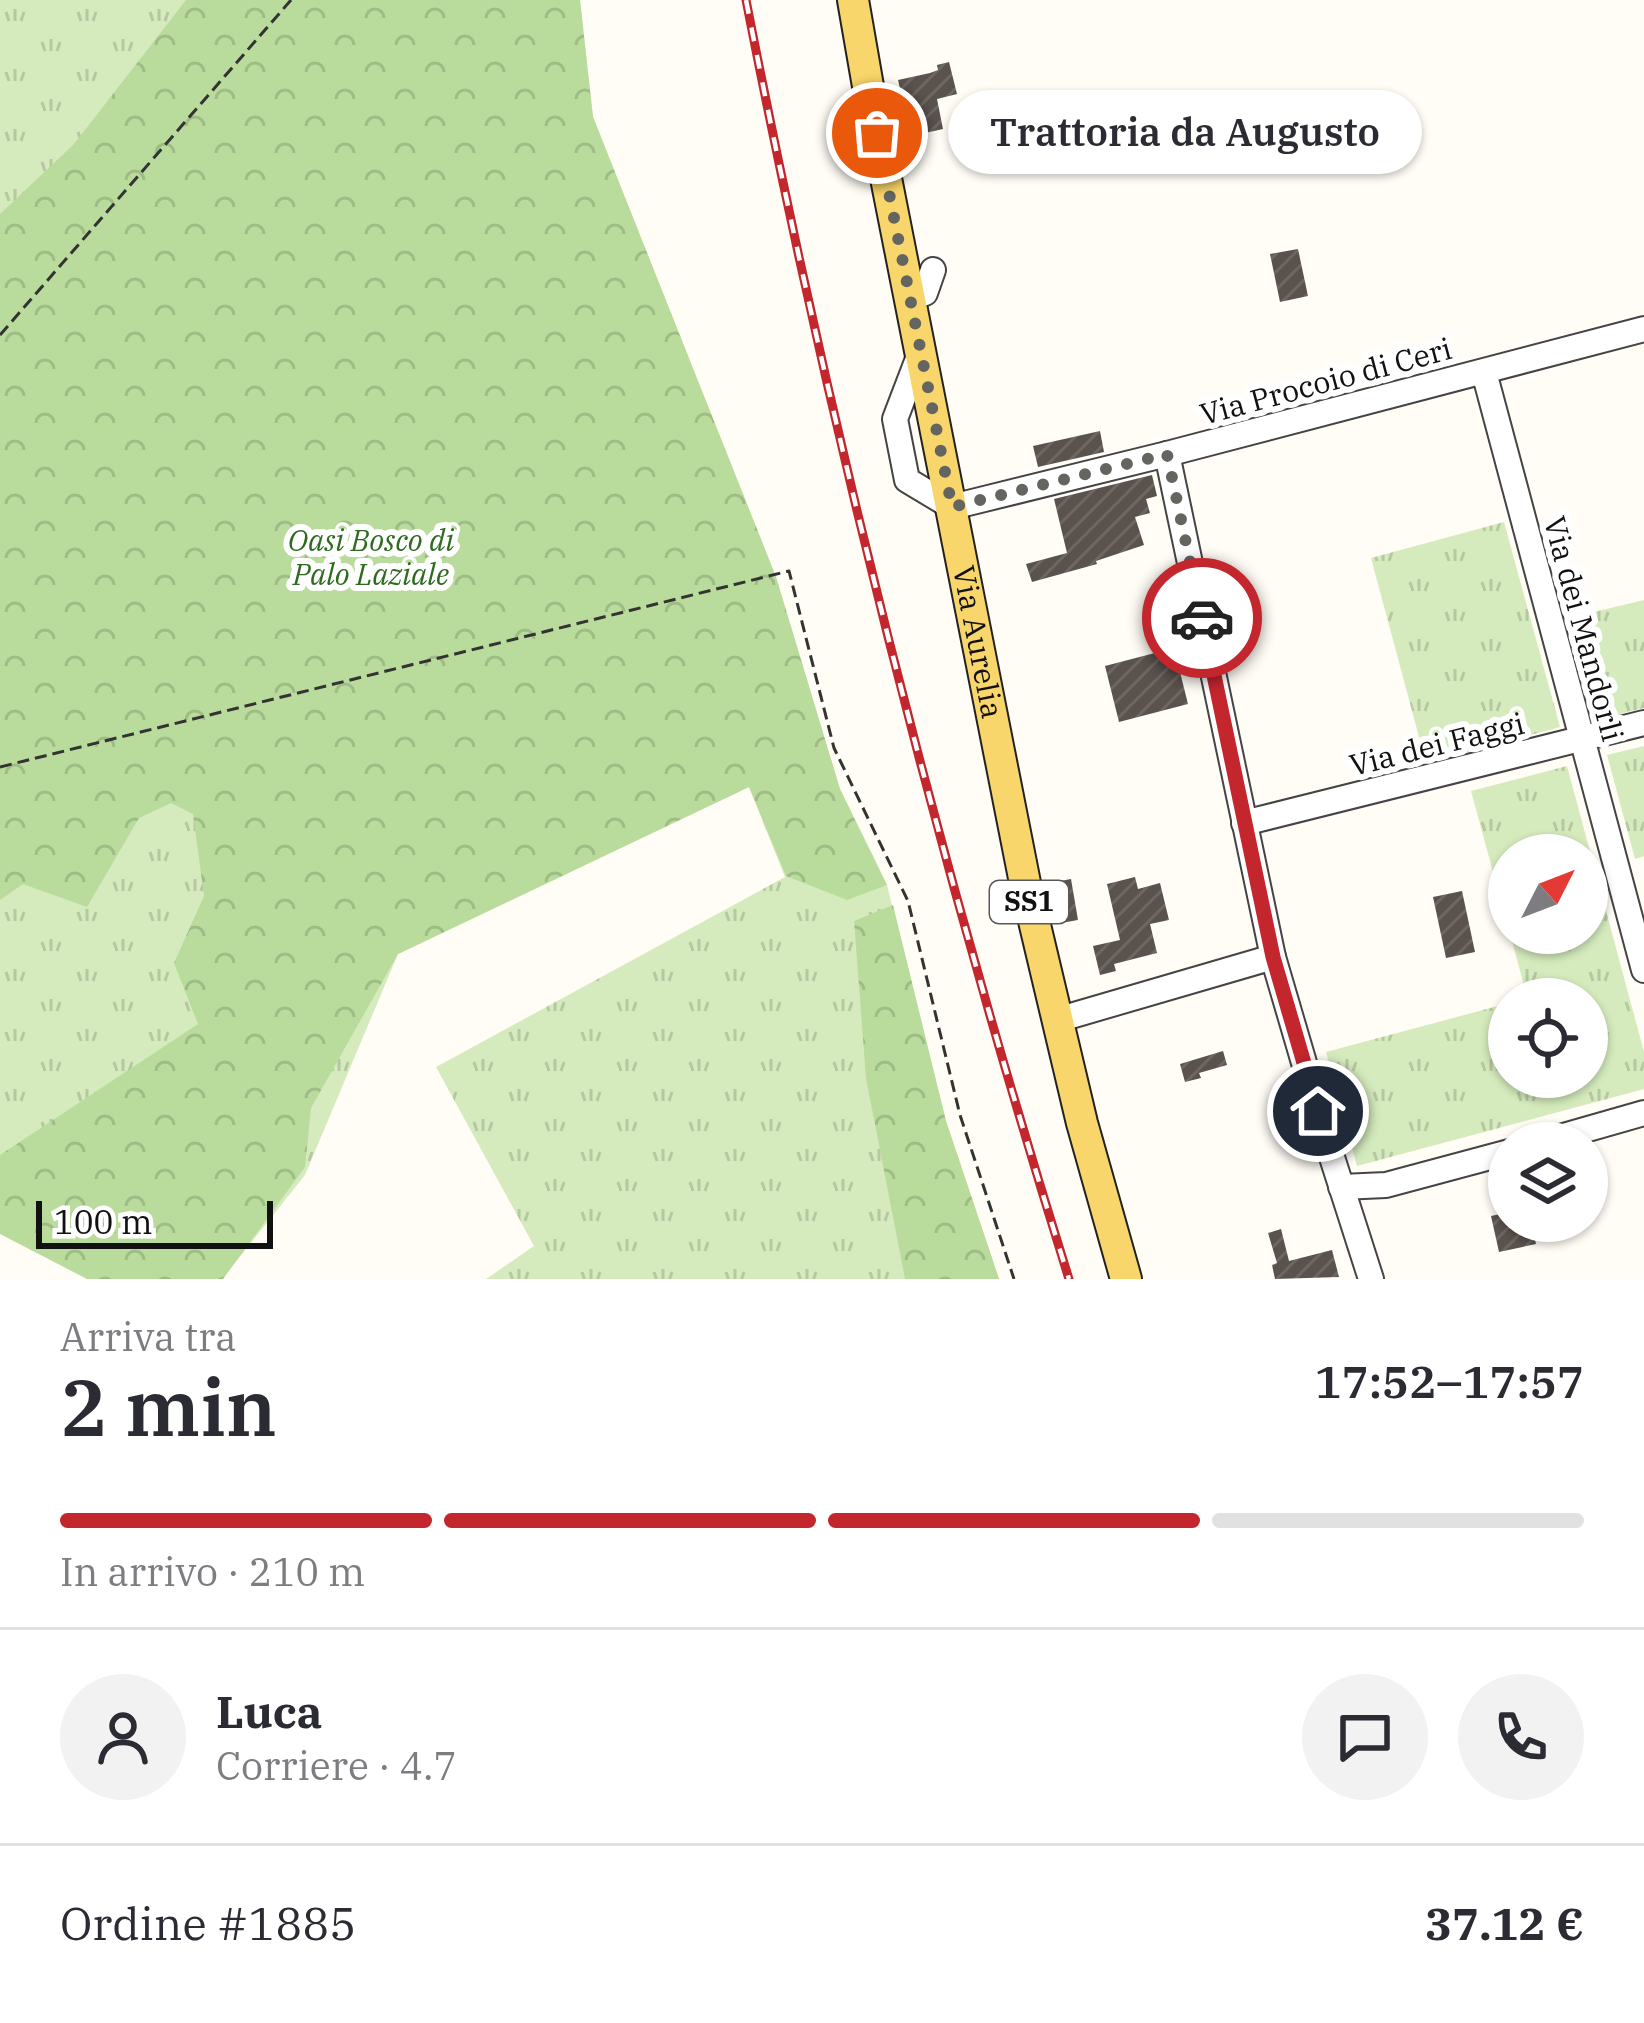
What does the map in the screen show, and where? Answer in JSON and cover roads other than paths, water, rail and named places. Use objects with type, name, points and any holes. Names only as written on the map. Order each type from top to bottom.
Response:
[{"type":"main road","points":[[842,0],[869,92]]},
{"type":"main road","name":"Via Aurelia","points":[[853,0],[1025,883],[1088,1148],[1126,1279]]},
{"type":"street","points":[[910,298],[925,293],[933,270]]},
{"type":"street","name":"Via Procoio di Ceri","points":[[952,507],[1644,329]]},
{"type":"street","name":"Via dei Mandorli","points":[[1484,372],[1644,970]]},
{"type":"street","points":[[1167,454],[1273,957],[1371,1279]]},
{"type":"street","name":"Via dei Faggi","points":[[1244,823],[1644,723]]},
{"type":"street","points":[[1057,1020],[1273,957]]},
{"type":"street","points":[[1608,1123],[1644,1113]]},
{"type":"street","points":[[1341,1187],[1395,1184],[1488,1157]]},
{"type":"railway","points":[[746,0],[813,323],[890,644],[975,963],[1069,1279]]},
{"type":"place","name":"Trattoria da Augusto","points":[[877,133]]},
{"type":"park label","name":"Oasi Bosco di Palo Laziale","points":[[371,558]]}]
